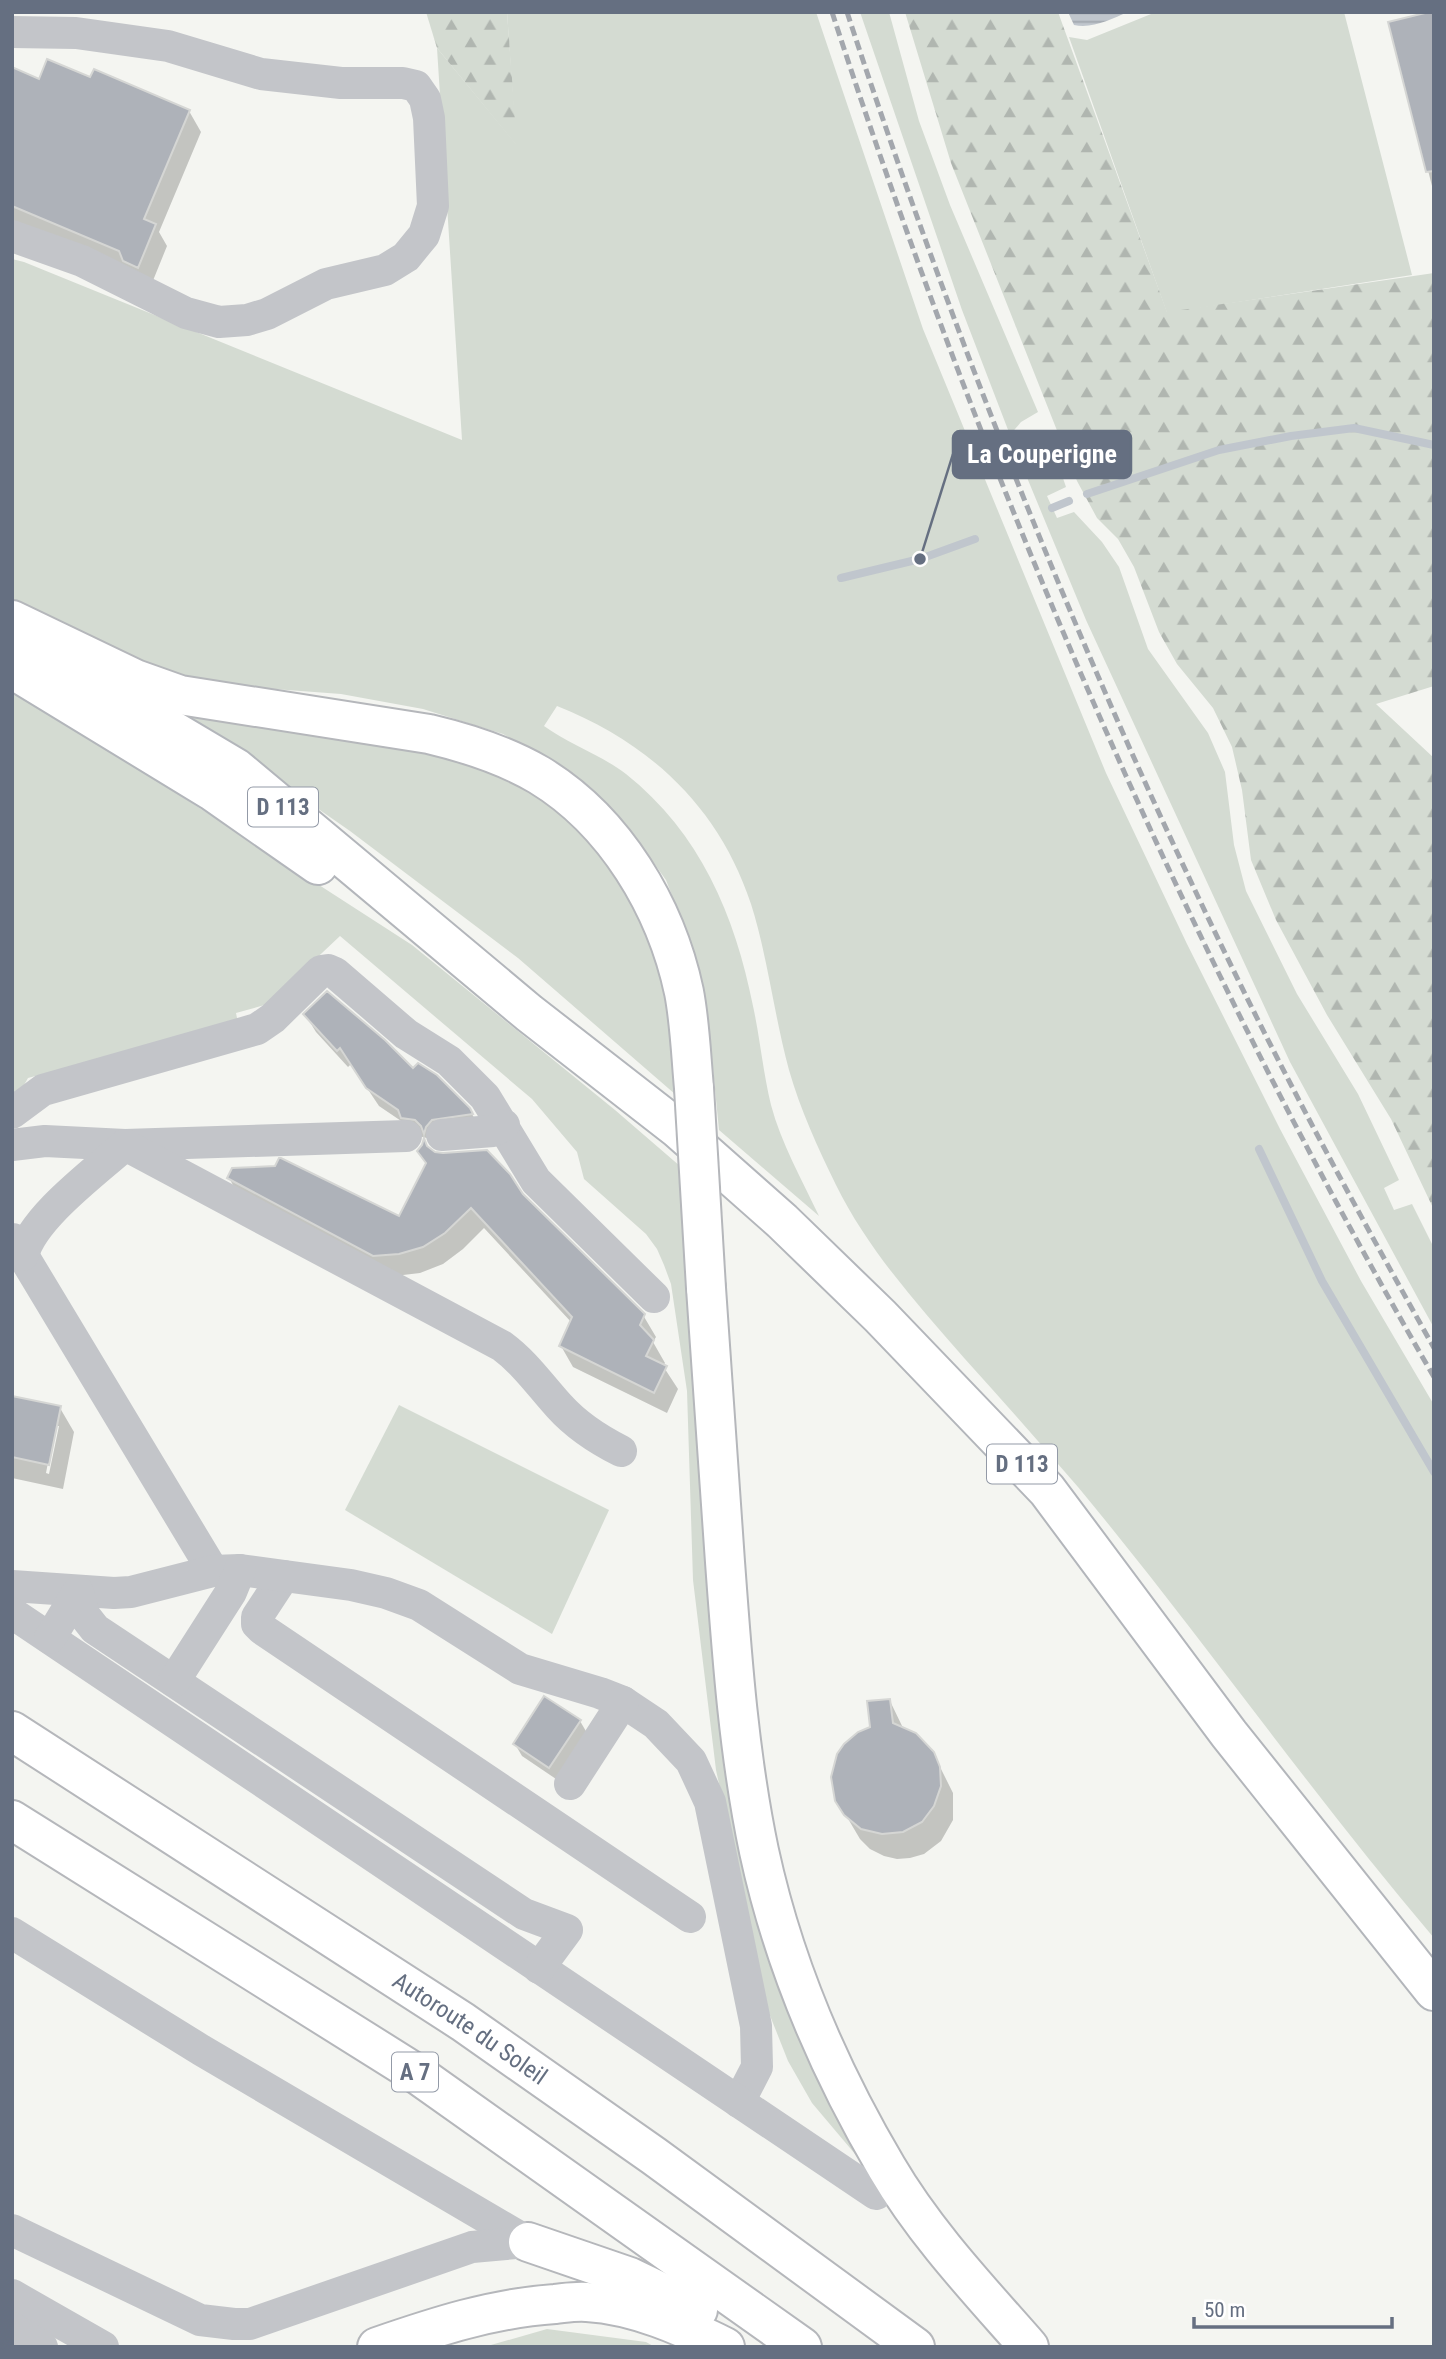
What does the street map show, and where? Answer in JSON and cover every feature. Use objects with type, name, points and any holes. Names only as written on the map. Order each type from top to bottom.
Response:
[{"type":"main road","points":[[12,620],[135,679],[180,695],[429,734],[468,744],[504,758],[538,774],[563,791],[591,817],[630,864],[665,928],[684,993],[694,1088],[736,1700],[748,1794],[759,1852],[774,1908],[797,1982],[827,2053],[883,2161],[912,2206],[1029,2347]]},
{"type":"main road","name":"D 113","points":[[12,635],[236,768],[530,1013],[678,1129],[782,1221],[880,1316],[1047,1490],[1229,1734],[1434,1991]]},
{"type":"main road","name":"D 113","points":[[12,669],[212,791],[530,1013]]},
{"type":"main road","name":"Autoroute du Soleil","points":[[12,1731],[463,2022],[654,2156],[915,2347]]},
{"type":"main road","name":"A 7","points":[[12,1820],[417,2074],[802,2347]]},
{"type":"main road","points":[[527,2242],[630,2277],[681,2300],[756,2347]]},
{"type":"main road","points":[[380,2346],[471,2317],[521,2306],[586,2302],[641,2312],[692,2330],[725,2347]]},
{"type":"street","points":[[12,32],[76,33],[168,46],[261,74],[341,83],[403,83],[416,86],[425,99],[429,118],[433,206],[424,234],[406,257],[385,270],[326,284],[267,314],[247,320],[219,322],[187,313],[82,261],[12,236]]},
{"type":"street","points":[[12,1113],[43,1090],[257,1029],[273,1018],[321,971],[335,972],[406,1034],[449,1061],[485,1097],[536,1181],[654,1297]]},
{"type":"street","points":[[442,1135],[492,1131],[504,1125]]},
{"type":"street","points":[[12,1145],[45,1141],[125,1145],[407,1136]]},
{"type":"street","points":[[208,1188],[213,1142]]},
{"type":"street","points":[[125,1145],[502,1346],[517,1357],[575,1422],[590,1434],[621,1451]]},
{"type":"street","points":[[125,1145],[44,1219],[29,1239],[16,1244],[227,1571],[231,1592],[174,1681]]},
{"type":"street","points":[[12,1586],[78,1592],[131,1592],[227,1571],[351,1584],[419,1605],[520,1669],[624,1702],[656,1724],[691,1761],[709,1802],[756,2026],[757,2067],[739,2102]]},
{"type":"street","points":[[284,1576],[257,1617],[257,1624],[262,1629],[690,1917]]},
{"type":"street","points":[[50,1638],[78,1592]]},
{"type":"street","points":[[78,1592],[84,1615],[95,1629],[524,1914],[567,1930],[539,1968]]},
{"type":"street","points":[[12,1614],[876,2194]]},
{"type":"street","points":[[570,1784],[624,1702]]},
{"type":"street","points":[[17,1940],[527,2242]]},
{"type":"street","points":[[12,2230],[200,2320],[234,2325],[250,2324],[472,2247],[527,2242]]},
{"type":"street","points":[[12,2295],[103,2347]]},
{"type":"street","points":[[12,2328],[42,2347]]},
{"type":"green space","points":[[426,12],[507,12],[517,146],[437,48]]},
{"type":"green space","points":[[507,12],[816,12],[923,329],[1106,773],[1187,944],[1280,1129],[1361,1281],[1434,1405],[1434,1938],[1343,1827],[1168,1599],[1078,1487],[912,1297],[863,1232],[836,1185],[798,1099],[784,1049],[757,924],[737,869],[700,808],[677,782],[651,759],[622,739],[557,706],[544,726],[626,774],[675,822],[694,849],[724,908],[736,940],[775,1119],[819,1216],[719,1130],[710,1038],[695,955],[666,880],[625,823],[574,774],[503,734],[423,709],[341,694],[222,685],[181,676],[132,659],[12,602],[12,259],[462,440],[437,48],[516,144]]},
{"type":"green space","points":[[860,12],[889,12],[919,121],[950,205],[1038,412],[1021,422],[1010,435],[962,310]]},
{"type":"green space","points":[[905,12],[1058,12],[1167,312],[1434,273],[1434,686],[1376,704],[1434,758],[1434,1210],[1391,1119],[1327,1015],[1276,920],[1251,860],[1242,790],[1232,747],[1213,708],[1177,664],[1159,632],[1134,567],[1118,539],[1097,518],[1077,481],[951,163]]},
{"type":"green space","points":[[1156,12],[1344,12],[1412,275],[1167,313],[1069,37],[1087,40]]},
{"type":"green space","points":[[1052,446],[1066,487],[1047,496],[1057,518],[1074,512],[1102,542],[1119,567],[1148,649],[1208,733],[1225,772],[1234,845],[1246,891],[1297,994],[1358,1094],[1399,1180],[1384,1188],[1394,1210],[1412,1204],[1434,1248],[1434,1328],[1290,1062],[1086,620],[1016,451],[1034,452]]},
{"type":"green space","points":[[12,687],[412,945],[688,1173],[742,1813],[893,2199],[812,2103],[788,2061],[769,2013],[716,1770],[693,1580],[687,1391],[671,1284],[657,1249],[646,1234],[584,1179],[577,1152],[532,1099],[340,936],[268,1004],[236,1013],[238,1023],[28,1078],[12,1106]]},
{"type":"green space","points":[[193,708],[336,729],[528,779],[605,846],[668,963],[683,1101],[518,958],[350,831],[189,719]]},
{"type":"green space","points":[[399,1405],[609,1510],[552,1634],[345,1510]]},
{"type":"green space","points":[[547,2329],[646,2342],[655,2347],[484,2347]]},
{"type":"shaded area","points":[[1068,12],[1128,12],[1102,23],[1081,26],[1074,25]]},
{"type":"building","points":[[1434,12],[1434,171],[1426,172],[1388,22]]},
{"type":"building","points":[[47,59],[90,77],[94,69],[190,110],[144,219],[156,224],[138,268],[123,261],[119,251],[12,206],[12,67],[39,79]]},
{"type":"building","points":[[327,991],[385,1040],[413,1068],[418,1063],[437,1075],[473,1114],[432,1120],[424,1134],[415,1120],[401,1118],[398,1110],[366,1088],[340,1048],[337,1051],[303,1014]]},
{"type":"building","points":[[424,1138],[427,1146],[435,1152],[487,1150],[510,1174],[523,1194],[645,1314],[640,1325],[654,1340],[646,1356],[667,1366],[654,1393],[559,1346],[572,1317],[471,1208],[445,1233],[423,1247],[399,1254],[373,1256],[227,1178],[232,1168],[275,1166],[281,1158],[399,1216],[426,1163],[417,1151]]},
{"type":"building","points":[[12,1396],[61,1406],[49,1465],[12,1457]]},
{"type":"building","points":[[544,1696],[581,1720],[549,1768],[513,1744]]},
{"type":"building","points":[[890,1699],[893,1723],[916,1733],[934,1752],[940,1767],[941,1786],[934,1806],[922,1822],[903,1832],[882,1834],[861,1829],[844,1815],[835,1801],[831,1777],[837,1754],[844,1744],[858,1732],[870,1727],[867,1701]]},
{"type":"waterway","points":[[1087,494],[1219,450],[1291,436],[1354,428],[1434,445]]},
{"type":"waterway","points":[[1052,508],[1069,501]]},
{"type":"waterway","points":[[841,578],[920,559],[975,539]]},
{"type":"waterway","points":[[1259,1149],[1322,1281],[1434,1472]]},
{"type":"railway","points":[[832,12],[956,365],[1024,539],[1097,711],[1174,881],[1256,1049],[1343,1214],[1434,1377]]},
{"type":"railway","points":[[847,12],[890,141],[984,396],[1086,648],[1140,772],[1278,1060],[1434,1348]]},
{"type":"place","name":"La Couperigne","points":[[920,559]]}]
